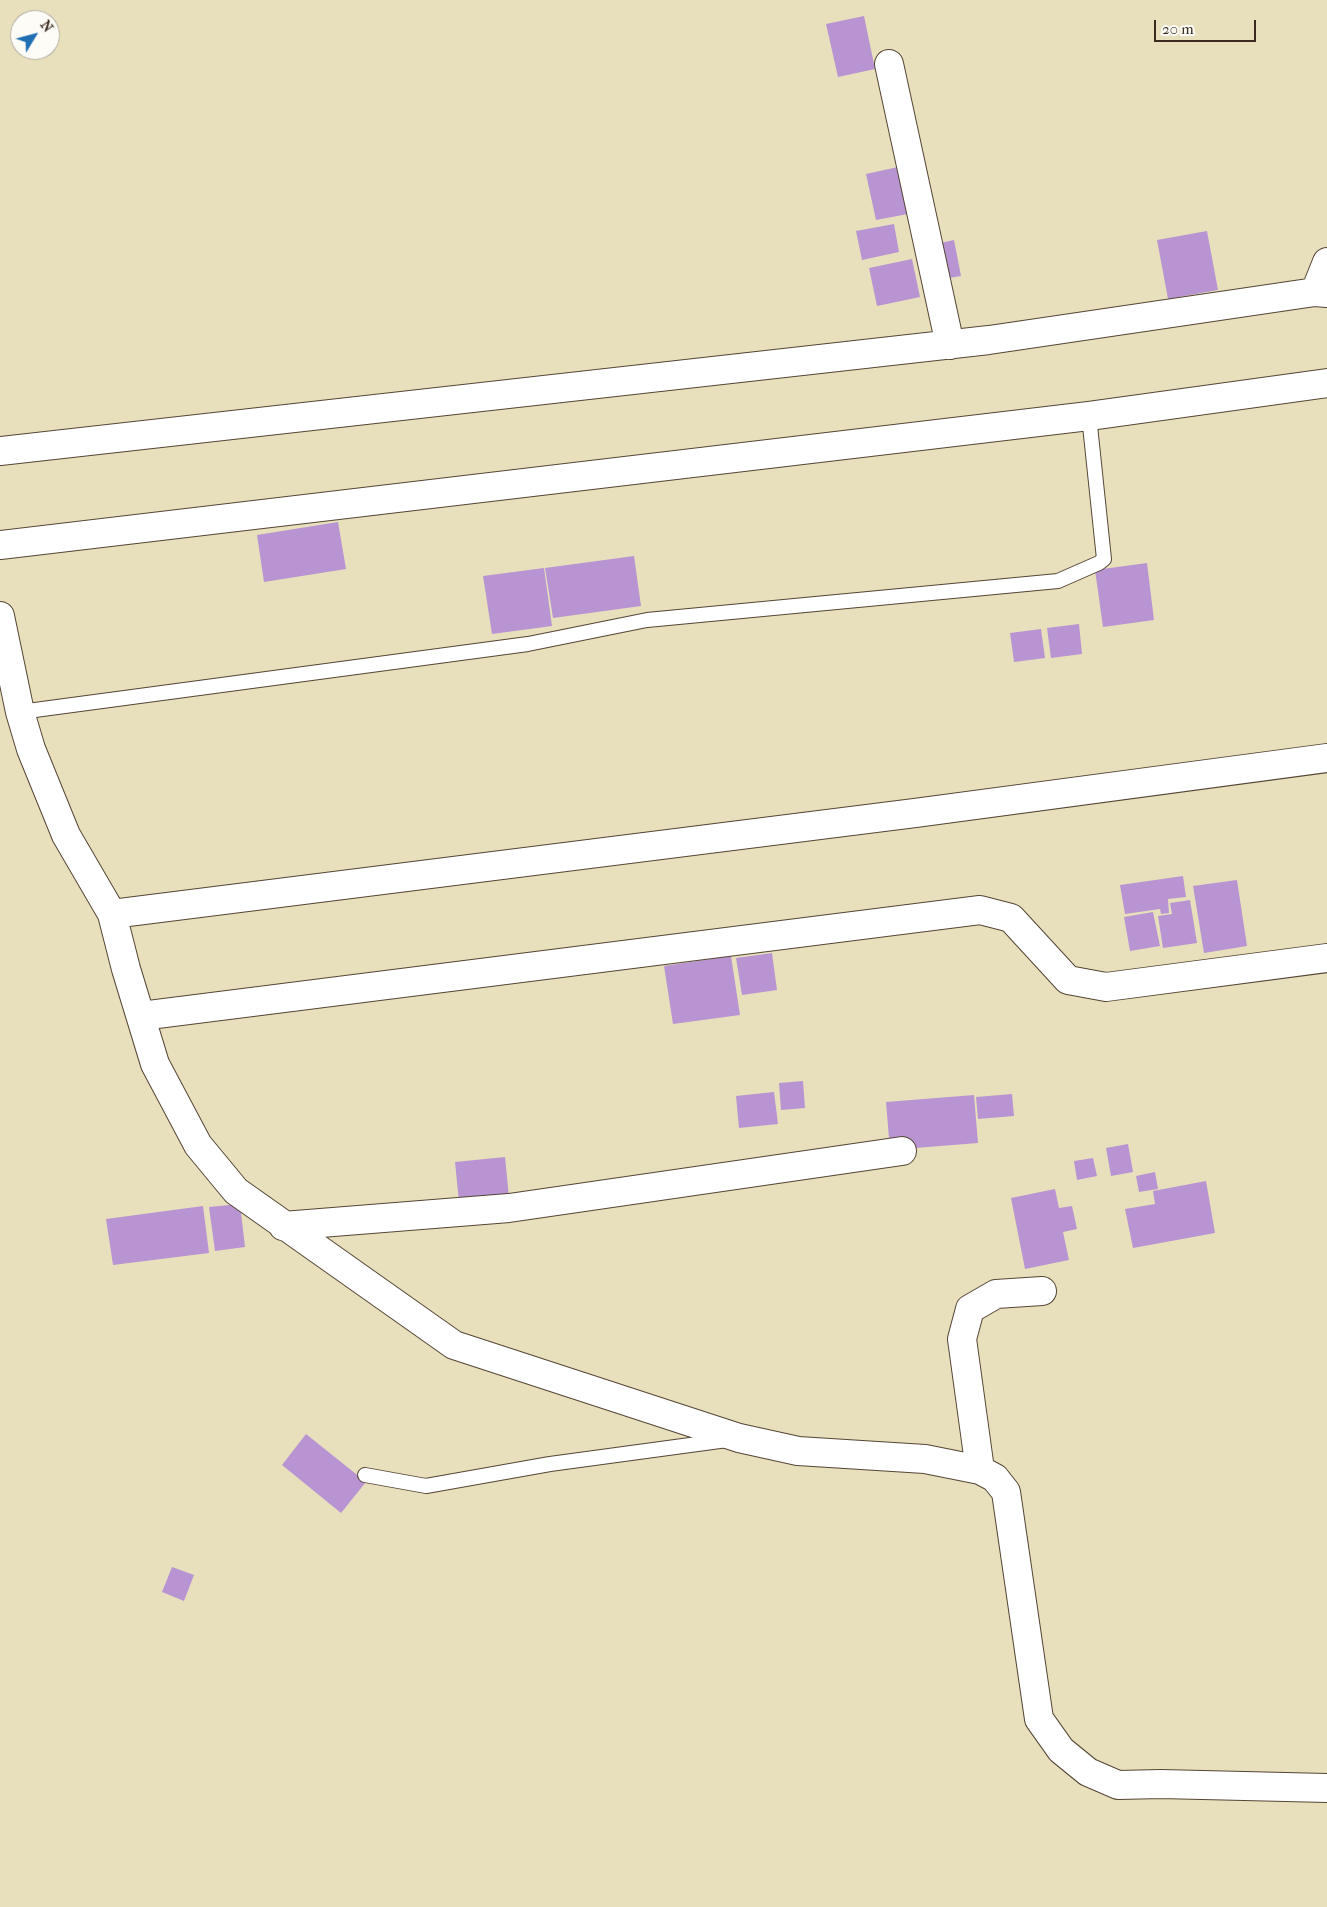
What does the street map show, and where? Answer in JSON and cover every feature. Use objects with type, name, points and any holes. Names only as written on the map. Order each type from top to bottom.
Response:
[{"type":"street","points":[[888,64],[950,344]]},
{"type":"street","points":[[0,451],[989,340],[1321,292],[1327,262]]},
{"type":"street","points":[[0,545],[1089,416],[1327,383]]},
{"type":"street","points":[[0,616],[20,712],[31,749],[66,835],[112,914],[126,969],[155,1064],[198,1145],[236,1191],[454,1345],[739,1438],[798,1451],[925,1459],[980,1470],[995,1478],[1006,1492],[1039,1719],[1061,1750],[1088,1772],[1118,1785],[1161,1784],[1327,1788]]},
{"type":"street","points":[[112,914],[915,813],[1327,758]]},
{"type":"street","points":[[141,1016],[980,910],[1011,918],[1068,980],[1106,987],[1327,958]]},
{"type":"street","points":[[283,1226],[509,1208],[902,1151]]},
{"type":"street","points":[[980,1470],[962,1339],[970,1309],[996,1294],[1042,1291]]},
{"type":"lane","points":[[20,712],[528,644],[647,620],[1058,581],[1104,559],[1089,416]]},
{"type":"lane","points":[[365,1475],[426,1486],[550,1464],[739,1438]]},
{"type":"building","points":[[864,16],[875,69],[838,77],[826,24]]},
{"type":"building","points":[[898,167],[908,214],[876,220],[866,174]]},
{"type":"building","points":[[894,224],[899,252],[862,260],[856,231]]},
{"type":"building","points":[[1207,231],[1218,290],[1168,299],[1157,240]]},
{"type":"building","points":[[954,240],[961,276],[943,279],[936,244]]},
{"type":"building","points":[[912,259],[920,297],[877,306],[869,268]]},
{"type":"building","points":[[338,522],[346,569],[264,582],[257,535]]},
{"type":"building","points":[[634,556],[641,606],[553,618],[545,568]]},
{"type":"building","points":[[1147,563],[1154,620],[1103,627],[1095,570]]},
{"type":"building","points":[[544,568],[552,626],[492,634],[483,576]]},
{"type":"building","points":[[1079,624],[1082,654],[1051,658],[1047,628]]},
{"type":"building","points":[[1041,629],[1045,658],[1014,662],[1010,633]]},
{"type":"building","points":[[1183,876],[1186,897],[1168,899],[1169,913],[1161,914],[1160,909],[1125,914],[1120,885]]},
{"type":"building","points":[[1237,880],[1247,946],[1204,953],[1193,886]]},
{"type":"building","points":[[1190,900],[1197,943],[1163,948],[1158,916],[1172,914],[1170,903]]},
{"type":"building","points":[[1153,912],[1160,946],[1130,951],[1124,917]]},
{"type":"building","points":[[772,953],[777,990],[742,995],[736,958]]},
{"type":"building","points":[[731,956],[740,1015],[673,1024],[664,966]]},
{"type":"building","points":[[803,1081],[805,1108],[781,1110],[779,1083]]},
{"type":"building","points":[[774,1092],[778,1124],[739,1128],[736,1096]]},
{"type":"building","points":[[1012,1094],[1014,1116],[978,1119],[976,1097]]},
{"type":"building","points":[[974,1095],[978,1143],[890,1150],[886,1102]]},
{"type":"building","points":[[1128,1144],[1133,1172],[1111,1176],[1106,1148]]},
{"type":"building","points":[[505,1157],[509,1197],[459,1202],[455,1162]]},
{"type":"building","points":[[1093,1158],[1097,1176],[1077,1180],[1074,1161]]},
{"type":"building","points":[[1155,1172],[1158,1189],[1139,1192],[1136,1176]]},
{"type":"building","points":[[1206,1181],[1215,1233],[1133,1248],[1125,1209],[1155,1204],[1153,1191]]},
{"type":"building","points":[[1055,1189],[1059,1208],[1072,1206],[1077,1229],[1063,1232],[1069,1260],[1025,1269],[1011,1198]]},
{"type":"building","points":[[240,1204],[245,1247],[215,1251],[209,1207]]},
{"type":"building","points":[[203,1206],[209,1253],[113,1265],[106,1219]]},
{"type":"building","points":[[306,1434],[366,1482],[341,1513],[282,1465]]},
{"type":"building","points":[[172,1567],[194,1575],[184,1601],[162,1592]]}]
